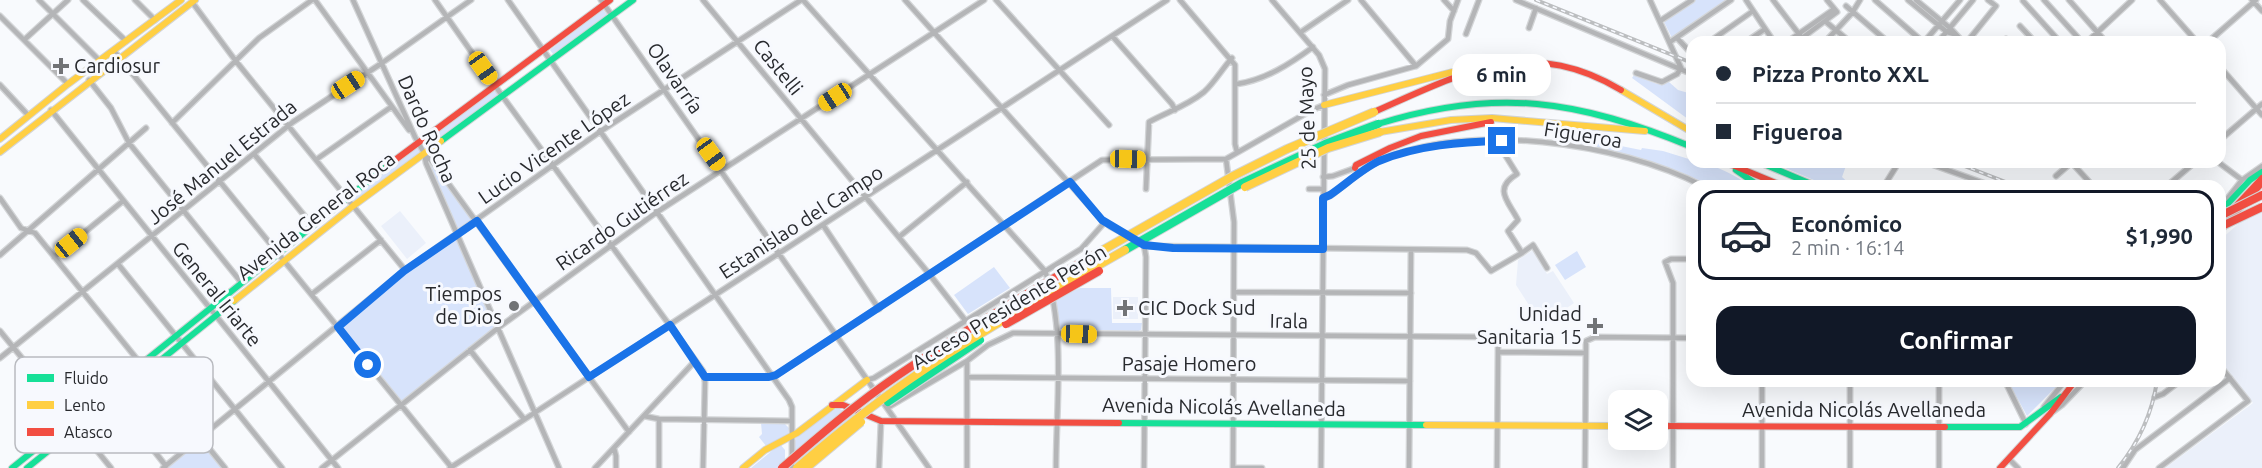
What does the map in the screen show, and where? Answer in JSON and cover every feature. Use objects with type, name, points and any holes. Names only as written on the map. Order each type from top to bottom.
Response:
[{"type":"main road","points":[[0,152],[89,80],[126,41],[181,0]]},
{"type":"main road","name":"Avenida General Roca","points":[[165,357],[353,206],[633,0]]},
{"type":"main road","points":[[0,139],[100,61],[116,54],[192,1]]},
{"type":"main road","name":"Avenida General Roca","points":[[150,357],[416,140],[495,86],[605,1]]},
{"type":"main road","points":[[1324,105],[1457,70],[1497,63],[1535,61],[1558,63],[1597,77],[1686,129]]},
{"type":"main road","points":[[782,468],[853,408],[897,376],[1040,286],[1251,166],[1374,112],[1497,63]]},
{"type":"main road","points":[[797,468],[875,405],[940,358],[988,328],[1242,183],[1325,144],[1445,106],[1508,100],[1583,111],[1625,121],[1658,131],[1686,144]]},
{"type":"main road","points":[[1355,168],[1356,165],[1384,150],[1421,136],[1516,119]]},
{"type":"main road","name":"Acceso Presidente Perón","points":[[806,468],[884,405],[994,331],[1241,189],[1379,128],[1451,120],[1516,119],[1658,131]]},
{"type":"main road","points":[[1733,168],[1750,180]]},
{"type":"main road","points":[[1739,168],[1768,180]]},
{"type":"main road","points":[[1773,168],[1802,180]]},
{"type":"main road","points":[[2226,206],[2246,184],[2262,172]]},
{"type":"main road","points":[[2226,216],[2262,178]]},
{"type":"main road","points":[[2226,222],[2262,183]]},
{"type":"main road","points":[[2226,210],[2262,195]]},
{"type":"main road","points":[[2226,226],[2262,207]]},
{"type":"main road","points":[[743,468],[765,450],[793,436],[867,380]]},
{"type":"main road","points":[[2000,468],[2070,387]]},
{"type":"main road","name":"Avenida Nicolás Avellaneda","points":[[832,405],[843,405],[881,421],[1608,426]]},
{"type":"main road","points":[[2028,438],[2023,426],[2045,413]]},
{"type":"main road","name":"Avenida Nicolás Avellaneda","points":[[1668,426],[2023,426]]},
{"type":"main road","name":"Avenida General Roca","points":[[12,468],[33,453]]},
{"type":"main road","name":"Avenida General Roca","points":[[27,468],[43,453]]},
{"type":"street","points":[[39,0],[100,61]]},
{"type":"street","points":[[24,40],[68,0]]},
{"type":"street","points":[[83,0],[126,41]]},
{"type":"street","points":[[135,0],[155,20]]},
{"type":"street","points":[[172,123],[258,38],[314,0],[416,140]]},
{"type":"street","name":"Dardo Rocha","points":[[353,0],[424,153],[559,468]]},
{"type":"street","points":[[435,0],[502,97],[670,325],[705,377],[703,468]]},
{"type":"street","name":"José Manuel Estrada","points":[[0,358],[289,125],[471,0]]},
{"type":"street","points":[[508,0],[791,403],[792,468]]},
{"type":"street","name":"Castelli","points":[[703,0],[965,320]]},
{"type":"street","points":[[802,0],[1045,271],[1054,303],[1057,333],[1056,468]]},
{"type":"street","name":"Lucio Vicente López","points":[[213,428],[405,270],[601,131],[802,0]]},
{"type":"street","points":[[905,0],[1105,222],[1144,245],[1467,250],[1476,253],[1491,271],[1533,245],[1547,268]]},
{"type":"street","name":"Ricardo Gutiérrez","points":[[322,468],[498,328],[657,212],[984,0]]},
{"type":"street","points":[[996,0],[1109,126]]},
{"type":"street","name":"Estanislao del Campo","points":[[451,468],[1167,0]]},
{"type":"street","points":[[1180,0],[1232,58],[1236,69],[1237,84],[1235,144],[1237,152]]},
{"type":"street","name":"25 de Mayo","points":[[1272,0],[1301,32],[1324,63],[1321,468]]},
{"type":"street","points":[[1301,32],[1348,0]]},
{"type":"street","points":[[1361,0],[1416,66]]},
{"type":"street","points":[[1444,0],[1454,11]]},
{"type":"street","points":[[1324,95],[1416,66],[1436,51],[1449,37],[1448,28],[1458,0]]},
{"type":"street","points":[[1466,34],[1479,0]]},
{"type":"street","points":[[1516,0],[1686,71]]},
{"type":"street","points":[[1650,0],[1681,68]]},
{"type":"street","points":[[1660,21],[1692,0]]},
{"type":"street","points":[[1670,42],[1731,0]]},
{"type":"street","points":[[1746,0],[1770,36]]},
{"type":"street","points":[[1773,0],[1798,34],[1795,36]]},
{"type":"street","points":[[1804,36],[1834,9],[1827,0]]},
{"type":"street","points":[[1830,36],[1852,13],[1860,0]]},
{"type":"street","points":[[1875,0],[1917,36]]},
{"type":"street","points":[[1908,0],[1940,23]]},
{"type":"street","points":[[1916,0],[1957,36]]},
{"type":"street","points":[[1943,36],[1973,0]]},
{"type":"street","points":[[1970,36],[1996,6],[1988,0]]},
{"type":"street","points":[[2044,0],[2078,36]]},
{"type":"street","points":[[2069,0],[2101,36]]},
{"type":"street","points":[[2160,0],[2193,36]]},
{"type":"street","points":[[192,1],[235,60],[405,270]]},
{"type":"street","name":"Olavarría","points":[[605,1],[664,90],[929,468]]},
{"type":"street","points":[[1929,36],[1956,1]]},
{"type":"street","points":[[2023,1],[2055,36]]},
{"type":"street","points":[[2092,36],[2130,1]]},
{"type":"street","points":[[2215,36],[2254,1],[2262,10]]},
{"type":"street","points":[[1846,6],[1881,36]]},
{"type":"street","points":[[1529,28],[1536,8]]},
{"type":"street","points":[[1718,36],[1753,11]]},
{"type":"street","points":[[0,16],[69,84]]},
{"type":"street","points":[[1824,19],[1844,36]]},
{"type":"street","points":[[2020,26],[2029,36]]},
{"type":"street","points":[[1755,36],[1766,29]]},
{"type":"street","points":[[1113,37],[1175,110]]},
{"type":"street","points":[[1677,38],[1686,48]]},
{"type":"street","points":[[1237,84],[1280,69],[1313,47]]},
{"type":"street","points":[[116,54],[451,468]]},
{"type":"street","points":[[1146,189],[1149,122],[1175,110],[1207,88],[1232,58]]},
{"type":"street","points":[[1636,73],[1662,82],[1677,74],[1681,68]]},
{"type":"street","points":[[2226,74],[2262,115]]},
{"type":"street","points":[[89,80],[111,108],[129,143],[241,282]]},
{"type":"street","points":[[0,85],[28,116]]},
{"type":"street","points":[[2226,135],[2262,104]]},
{"type":"street","points":[[705,377],[772,376],[879,309],[1102,160],[1226,159],[1324,105]]},
{"type":"street","points":[[316,159],[391,107]]},
{"type":"street","name":"General Iriarte","points":[[51,110],[338,468]]},
{"type":"street","points":[[0,255],[146,128]]},
{"type":"street","points":[[1502,141],[1502,150],[1517,174],[1506,180],[1505,184],[1506,202],[1518,220],[1508,231],[1522,253]]},
{"type":"street","name":"Figueroa","points":[[1323,198],[1375,164],[1398,154],[1433,147],[1502,141],[1555,143],[1616,153],[1690,180]]},
{"type":"street","points":[[424,153],[477,221],[629,432]]},
{"type":"street","points":[[254,154],[312,225]]},
{"type":"street","points":[[1226,159],[1234,217],[1233,468],[1262,468]]},
{"type":"street","points":[[1323,177],[1333,176],[1371,161],[1375,164]]},
{"type":"street","points":[[429,169],[435,165]]},
{"type":"street","points":[[2226,203],[2242,180],[2262,166]]},
{"type":"street","points":[[1941,168],[1974,180]]},
{"type":"street","points":[[2055,176],[2064,168]]},
{"type":"street","points":[[2076,168],[2088,180]]},
{"type":"street","points":[[2175,180],[2188,168]]},
{"type":"street","points":[[2226,168],[2242,180]]},
{"type":"street","points":[[899,237],[966,182]]},
{"type":"street","points":[[1310,189],[1323,189]]},
{"type":"street","points":[[0,198],[21,228],[35,234],[54,256],[135,357]]},
{"type":"street","points":[[54,256],[123,201]]},
{"type":"street","points":[[867,380],[874,378],[1084,247],[1105,222]]},
{"type":"street","points":[[823,225],[879,309]]},
{"type":"street","points":[[312,294],[381,240]]},
{"type":"street","points":[[1144,245],[1146,257],[1144,468]]},
{"type":"street","points":[[1409,468],[1411,250]]},
{"type":"street","points":[[1673,468],[1673,283],[1665,261],[1686,259]]},
{"type":"street","points":[[118,264],[191,357]]},
{"type":"street","points":[[1234,292],[1411,293]]},
{"type":"street","points":[[0,331],[20,357]]},
{"type":"street","name":"Irala","points":[[887,408],[967,361],[988,345],[1012,333],[1495,338],[1498,342],[1498,352]]},
{"type":"street","points":[[1585,468],[1586,341],[1595,337],[1686,338]]},
{"type":"street","points":[[470,350],[524,419]]},
{"type":"street","points":[[1497,468],[1498,352],[1586,353]]},
{"type":"street","points":[[595,468],[695,361]]},
{"type":"street","points":[[967,361],[968,468]]},
{"type":"street","points":[[2159,468],[2248,401],[2226,373]]},
{"type":"street","name":"Pasaje Homero","points":[[968,377],[1410,381]]},
{"type":"street","points":[[2226,381],[2230,378]]},
{"type":"street","points":[[213,384],[282,468]]},
{"type":"street","points":[[1762,387],[1762,468]]},
{"type":"street","points":[[1850,387],[1850,468]]},
{"type":"street","points":[[1939,387],[1939,468]]},
{"type":"street","points":[[2007,387],[2023,426]]},
{"type":"street","points":[[2045,413],[2061,387]]},
{"type":"street","points":[[2045,413],[2062,405],[2079,387]]},
{"type":"street","points":[[2156,397],[2172,387]]},
{"type":"street","points":[[2123,468],[2135,450],[2218,387]]},
{"type":"street","points":[[644,416],[658,419],[792,421]]},
{"type":"street","points":[[658,419],[659,468]]},
{"type":"street","points":[[879,468],[881,421]]},
{"type":"street","points":[[614,448],[616,468]]},
{"type":"street","points":[[99,453],[111,468]]},
{"type":"street","points":[[154,453],[165,467]]},
{"type":"street","name":"Lucio Vicente López","points":[[165,467],[182,453]]},
{"type":"street","points":[[213,453],[225,468]]},
{"type":"street","points":[[2009,459],[2018,468]]},
{"type":"shaded area","points":[[1695,0],[1727,0],[1672,38],[1664,22]]},
{"type":"shaded area","points":[[603,9],[607,15],[553,54],[550,50]]},
{"type":"shaded area","points":[[1634,75],[1657,84],[1669,82],[1678,90],[1686,92],[1686,118],[1632,78]]},
{"type":"shaded area","points":[[495,86],[503,97],[425,153],[477,221],[457,234],[424,154],[353,206],[347,198]]},
{"type":"shaded area","points":[[1569,141],[1663,151],[1686,158],[1686,168],[1717,168],[1742,180],[1699,180],[1624,154]]},
{"type":"shaded area","points":[[1785,168],[1845,168],[1842,177],[1845,180],[1814,180]]},
{"type":"shaded area","points":[[2262,203],[2262,468],[2165,468],[2253,403],[2226,369],[2226,235]]},
{"type":"shaded area","points":[[400,211],[426,243],[407,259],[381,226]]},
{"type":"shaded area","points":[[457,234],[498,328],[401,405],[338,327],[404,271]]},
{"type":"shaded area","points":[[1533,250],[1547,274],[1553,271],[1574,303],[1557,315],[1536,316],[1516,285],[1518,260]]},
{"type":"shaded area","points":[[1577,251],[1586,267],[1565,280],[1555,265]]},
{"type":"shaded area","points":[[994,267],[1010,288],[968,314],[954,295]]},
{"type":"shaded area","points":[[1080,288],[1111,288],[1112,323],[1142,323],[1141,330],[1060,329],[1056,299]]},
{"type":"shaded area","name":"CIC Dock Sud","points":[[1113,297],[1138,297],[1138,319],[1113,319]]},
{"type":"shaded area","points":[[2011,387],[2056,387],[2027,416]]},
{"type":"shaded area","points":[[837,408],[866,419],[809,468],[796,468],[794,443],[797,436]]},
{"type":"shaded area","points":[[761,423],[785,424],[789,428],[788,435],[766,446],[759,437],[762,434]]},
{"type":"shaded area","points":[[780,444],[785,450],[785,468],[751,468]]},
{"type":"shaded area","points":[[182,453],[213,453],[225,468],[163,468]]},
{"type":"railway","points":[[1536,0],[1686,61]]},
{"type":"railway","points":[[1970,168],[2000,180]]},
{"type":"railway","points":[[2118,468],[2144,427],[2156,387]]},
{"type":"traffic: fast","points":[[441,141],[633,0]]},
{"type":"traffic: fast","points":[[1378,124],[1421,112],[1461,105],[1537,104],[1574,109],[1612,118],[1686,145]]},
{"type":"traffic: fast","points":[[1125,250],[1242,183],[1325,144],[1378,124]]},
{"type":"traffic: fast","points":[[150,357],[387,166]]},
{"type":"traffic: fast","points":[[1773,168],[1802,180]]},
{"type":"traffic: fast","points":[[1736,170],[1750,180]]},
{"type":"traffic: fast","points":[[2226,206],[2250,180],[2262,172]]},
{"type":"traffic: fast","points":[[165,357],[234,301]]},
{"type":"traffic: fast","points":[[888,402],[980,340]]},
{"type":"traffic: fast","points":[[1945,427],[2020,427],[2061,397]]},
{"type":"traffic: fast","points":[[1119,423],[1426,425]]},
{"type":"traffic: fast","points":[[12,468],[31,453]]},
{"type":"traffic: fast","points":[[27,468],[46,453]]},
{"type":"traffic: slow","points":[[0,139],[68,84],[181,0]]},
{"type":"traffic: slow","points":[[0,152],[195,0]]},
{"type":"traffic: slow","points":[[1324,105],[1476,66]]},
{"type":"traffic: slow","points":[[1621,90],[1686,128]]},
{"type":"traffic: slow","points":[[1096,254],[1233,176],[1287,149],[1374,112]]},
{"type":"traffic: slow","points":[[1380,132],[1451,120],[1492,118],[1645,131]]},
{"type":"traffic: slow","points":[[1245,187],[1328,148],[1380,132]]},
{"type":"traffic: slow","points":[[234,301],[353,206],[441,141]]},
{"type":"traffic: slow","points":[[797,468],[894,390],[935,362],[1125,250]]},
{"type":"traffic: slow","points":[[743,468],[765,450],[797,433],[867,380]]},
{"type":"traffic: slow","points":[[806,468],[861,422]]},
{"type":"traffic: slow","points":[[1426,425],[1608,426]]},
{"type":"traffic: jam","points":[[387,166],[610,0]]},
{"type":"traffic: jam","points":[[1374,112],[1467,73],[1496,66],[1526,63],[1556,65],[1588,74],[1621,90]]},
{"type":"traffic: jam","points":[[1355,168],[1356,165],[1390,148],[1421,136],[1491,122]]},
{"type":"traffic: jam","points":[[1740,168],[1768,180]]},
{"type":"traffic: jam","points":[[2226,217],[2262,178]]},
{"type":"traffic: jam","points":[[2226,224],[2262,183]]},
{"type":"traffic: jam","points":[[2226,213],[2262,195]]},
{"type":"traffic: jam","points":[[2226,224],[2262,207]]},
{"type":"traffic: jam","points":[[782,468],[852,409],[897,376],[995,313],[1096,254]]},
{"type":"traffic: jam","points":[[1006,324],[1099,271]]},
{"type":"traffic: jam","points":[[2000,468],[2050,414],[2070,387]]},
{"type":"traffic: jam","points":[[832,405],[843,405],[881,421],[1119,423]]},
{"type":"traffic: jam","points":[[1668,426],[1945,427]]},
{"type":"place","name":"Cardiosur","points":[[61,66]]},
{"type":"place","name":"Tiempos de Dios","points":[[514,306]]},
{"type":"place","name":"CIC Dock Sud","points":[[1125,308]]},
{"type":"place","name":"Unidad Sanitaria 15","points":[[1595,326]]},
{"type":"route","points":[[368,365],[338,327],[404,271],[477,221],[589,377],[670,325],[705,377],[769,377],[776,375],[837,336],[1070,182],[1102,220],[1144,245],[1173,248],[1323,249],[1323,198],[1379,161],[1398,154],[1455,143],[1502,141]]}]
